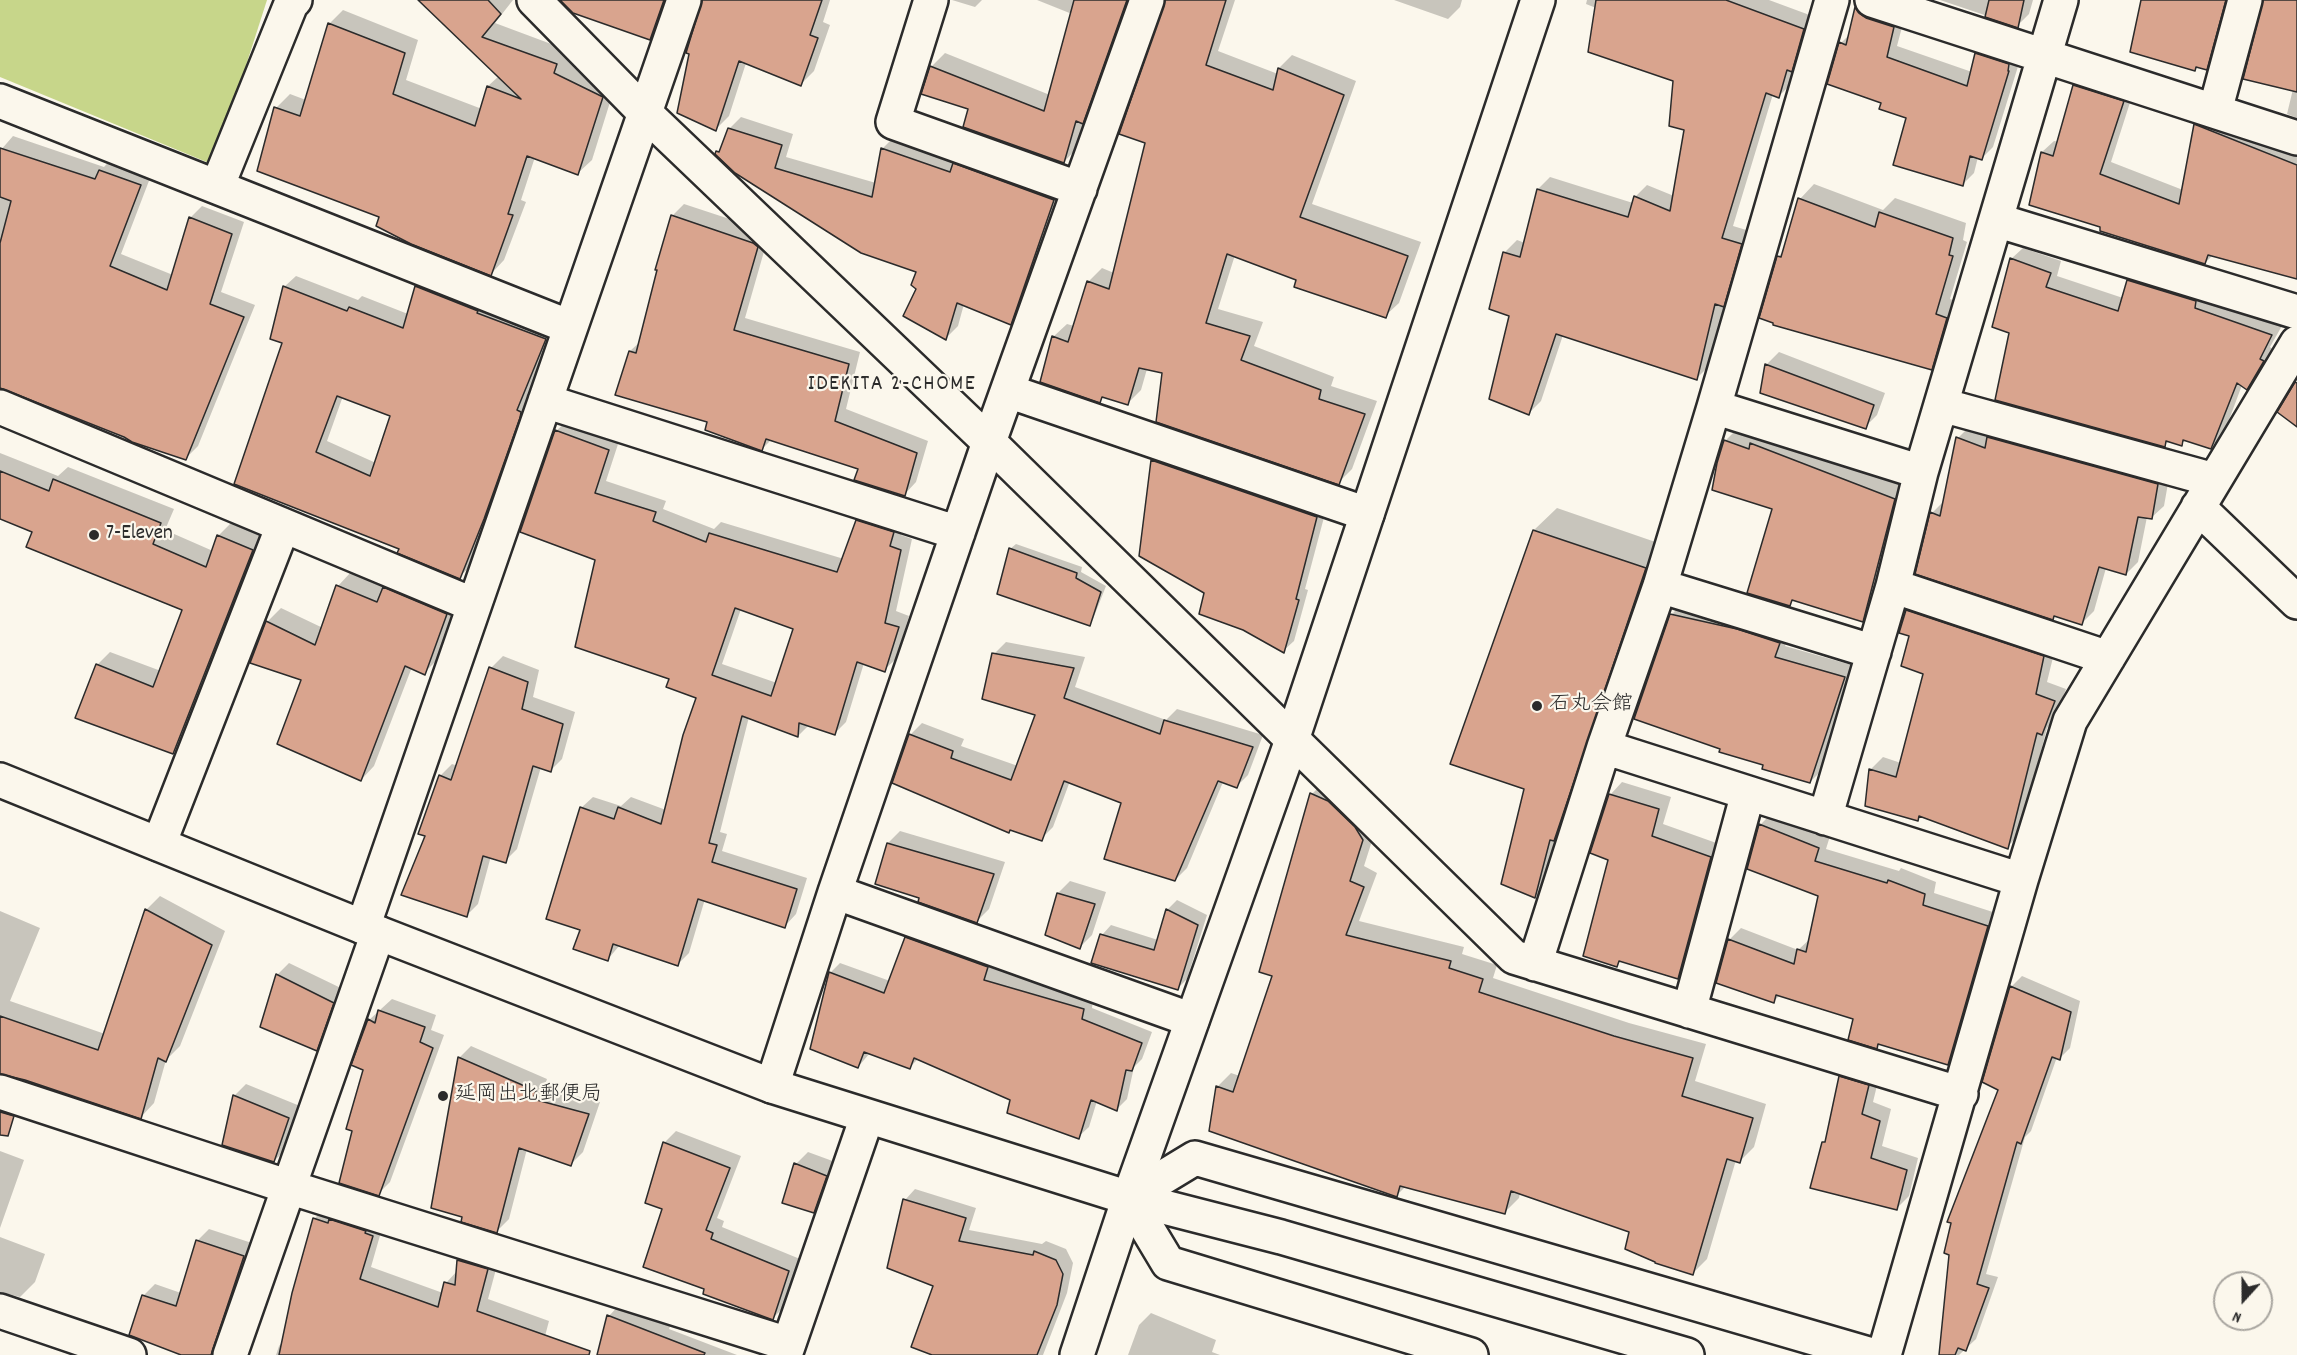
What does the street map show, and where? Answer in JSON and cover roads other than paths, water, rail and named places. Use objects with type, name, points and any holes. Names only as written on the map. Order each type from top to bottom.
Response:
[{"type":"street","points":[[217,187],[291,4],[295,0]]},
{"type":"street","points":[[534,0],[644,112],[989,442],[1514,957],[1961,1094]]},
{"type":"street","points":[[230,1355],[289,1187],[474,605],[684,0]]},
{"type":"street","points":[[931,0],[893,122],[1080,189]]},
{"type":"street","points":[[772,1086],[989,442],[1148,0]]},
{"type":"street","points":[[1077,1355],[1129,1198],[1292,740],[1538,0]]},
{"type":"street","points":[[1535,964],[1604,747],[1660,586],[1832,0]]},
{"type":"street","points":[[1872,0],[2297,138]]},
{"type":"street","points":[[1825,818],[1893,586],[1921,472],[2061,0]]},
{"type":"street","points":[[2214,111],[2245,0]]},
{"type":"street","points":[[0,101],[570,327]]},
{"type":"street","points":[[1996,220],[2297,312]]},
{"type":"street","points":[[1884,1355],[2021,880],[2070,721],[2297,343]]},
{"type":"street","points":[[1008,391],[1367,514]]},
{"type":"street","points":[[545,401],[958,533]]},
{"type":"street","points":[[1942,405],[2206,493],[2297,602]]},
{"type":"street","points":[[0,407],[474,605]]},
{"type":"street","points":[[1714,407],[1921,472]]},
{"type":"street","points":[[159,844],[283,526]]},
{"type":"street","points":[[1660,586],[1874,652]]},
{"type":"street","points":[[1893,586],[2108,658]]},
{"type":"street","points":[[1604,747],[2021,880]]},
{"type":"street","points":[[0,780],[370,930],[772,1086],[867,1118],[1129,1198],[1281,1237],[1687,1355]]},
{"type":"street","points":[[1689,1011],[1748,794]]},
{"type":"street","points":[[836,892],[1192,1020]]},
{"type":"street","points":[[0,1092],[786,1350],[867,1118]]},
{"type":"street","points":[[1129,1198],[1195,1158],[1872,1355]]},
{"type":"street","points":[[1129,1198],[1168,1263],[1382,1343],[1471,1355]]},
{"type":"street","points":[[0,1311],[129,1355]]},
{"type":"place","name":"7-Eleven","points":[[94,535]]},
{"type":"place","name":"石丸会館","points":[[1537,706]]},
{"type":"place","name":"延岡出北郵便局","points":[[443,1096]]},
{"type":"district","name":"IDEKITA 2-CHOME","points":[[892,386]]}]
